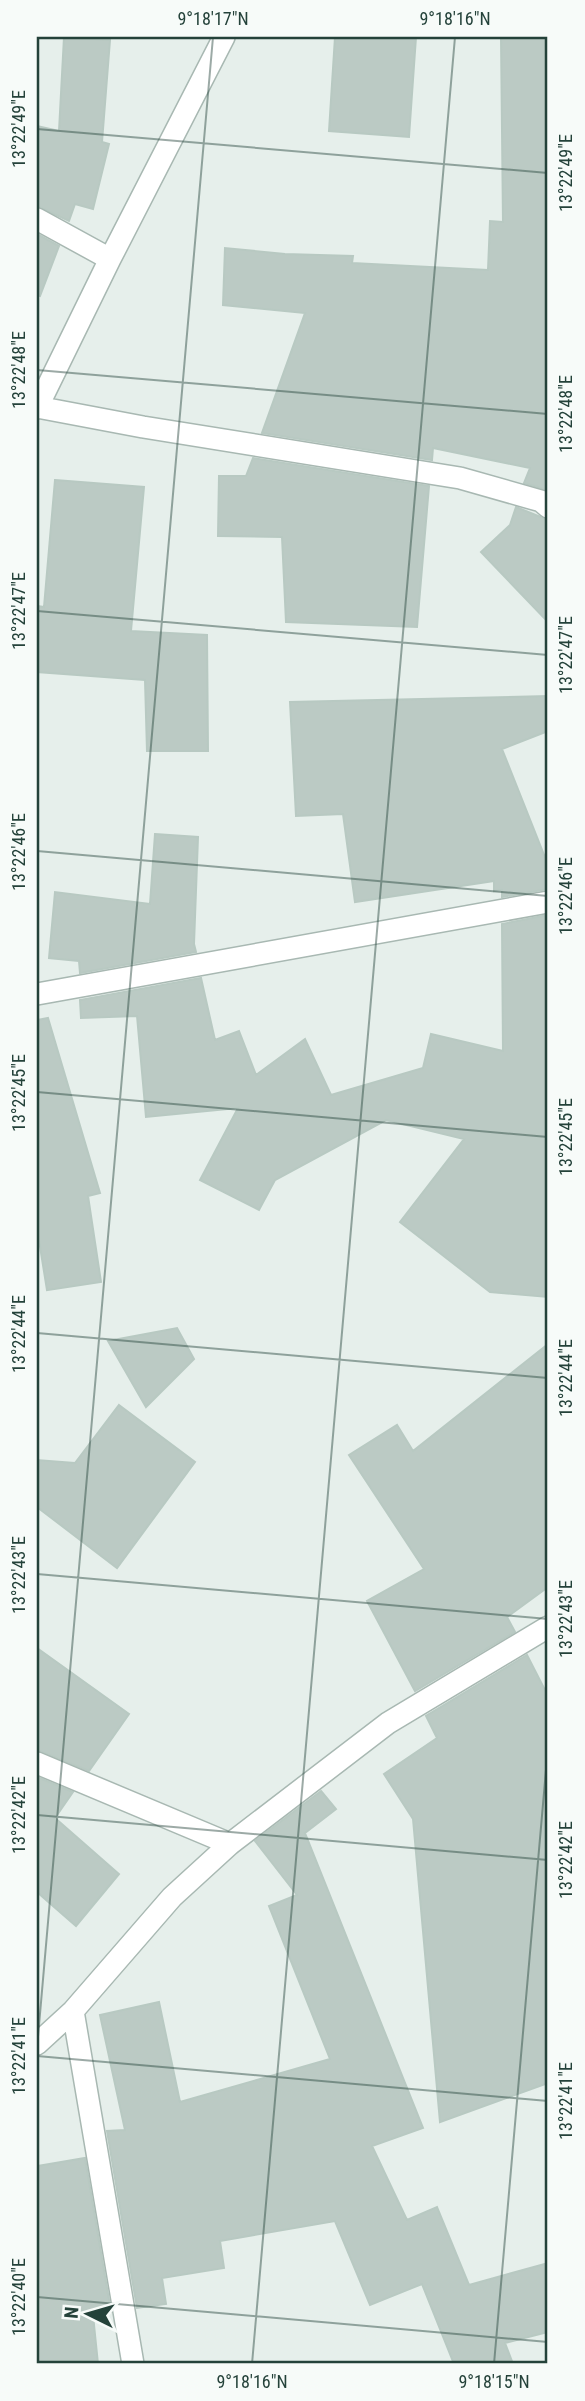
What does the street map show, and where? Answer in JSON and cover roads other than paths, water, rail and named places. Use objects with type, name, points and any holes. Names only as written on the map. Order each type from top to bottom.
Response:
[{"type":"street","points":[[223,37],[37,408],[460,478],[541,501],[548,507]]},
{"type":"street","points":[[37,219],[110,259]]},
{"type":"street","points":[[37,994],[548,902]]},
{"type":"street","points":[[37,2044],[74,2011],[172,1897],[230,1844],[388,1723],[548,1627]]},
{"type":"street","points":[[37,1763],[230,1844]]},
{"type":"street","points":[[74,2011],[133,2364]]}]
